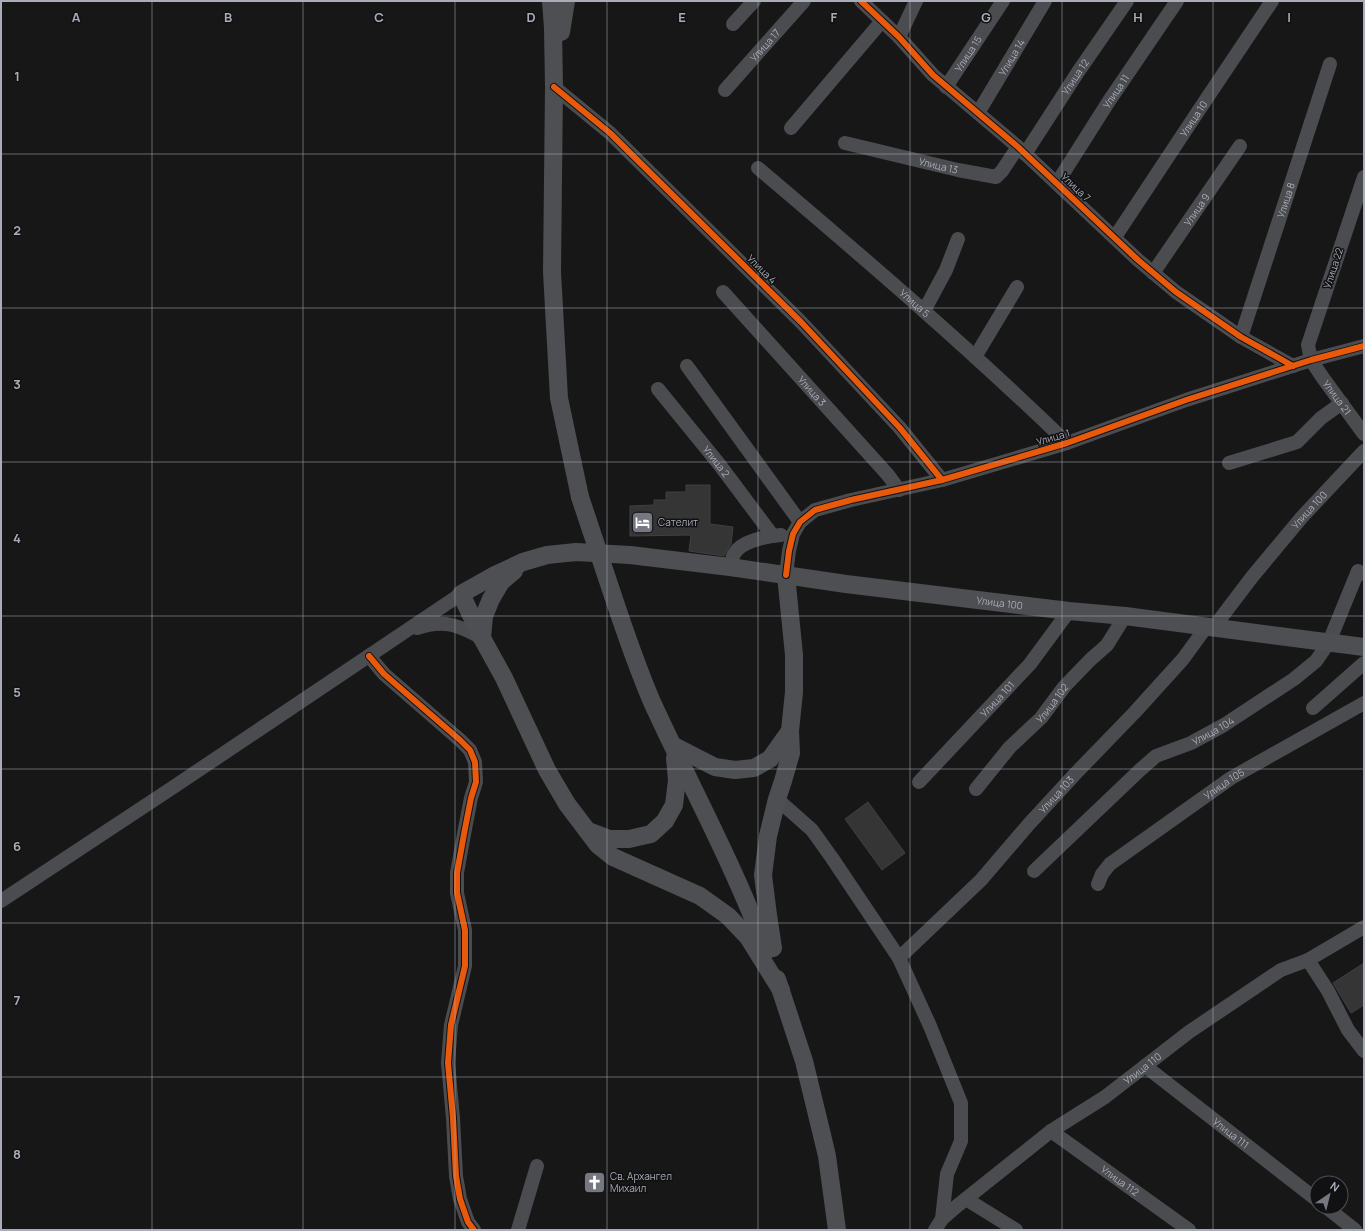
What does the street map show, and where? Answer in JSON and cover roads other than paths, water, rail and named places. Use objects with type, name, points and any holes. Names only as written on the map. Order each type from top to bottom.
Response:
[{"type":"main road","points":[[551,1],[554,87],[552,272],[559,398],[580,496],[631,650],[652,702],[755,920],[781,990],[804,1061],[822,1135],[837,1230]]},
{"type":"main road","points":[[562,1],[562,23]]},
{"type":"main road","points":[[554,87],[566,1]]},
{"type":"main road","name":"Улица 100","points":[[461,594],[493,576],[523,562],[547,555],[576,552],[630,555],[1069,611],[1125,616],[1329,642],[1364,648]]},
{"type":"main road","points":[[482,638],[484,616],[491,599],[501,582],[523,562]]},
{"type":"main road","points":[[781,990],[768,915],[763,875],[768,836],[790,753],[790,731],[794,692],[794,655],[786,575]]},
{"type":"main road","points":[[461,594],[482,638],[504,678],[547,770],[567,804],[598,845],[613,857],[700,896],[728,916],[748,937],[781,990]]},
{"type":"main road","points":[[674,746],[715,766],[735,770],[754,768],[770,759],[790,731]]},
{"type":"main road","points":[[586,830],[609,840],[629,839],[651,834],[665,821],[674,805],[677,780],[674,746]]},
{"type":"street","points":[[733,24],[754,1]]},
{"type":"street","name":"Улица 17","points":[[725,90],[804,1]]},
{"type":"street","name":"Улица 7","points":[[861,1],[899,37],[932,75],[1022,151],[1153,273],[1176,292],[1241,337],[1293,366]]},
{"type":"street","points":[[899,37],[916,1]]},
{"type":"street","name":"Улица 15","points":[[946,87],[1003,1]]},
{"type":"street","name":"Улица 14","points":[[978,113],[1045,1]]},
{"type":"street","name":"Улица 12","points":[[1022,151],[1127,1]]},
{"type":"street","name":"Улица 11","points":[[1057,183],[1109,101],[1177,1]]},
{"type":"street","name":"Улица 10","points":[[1115,237],[1196,113],[1272,1]]},
{"type":"street","points":[[791,128],[882,21]]},
{"type":"street","name":"Улица 8","points":[[1241,337],[1330,64]]},
{"type":"street","name":"Улица 4","points":[[554,87],[610,133],[801,322],[900,428],[942,480]]},
{"type":"street","name":"Улица 13","points":[[845,143],[958,170],[996,177],[1022,151]]},
{"type":"street","name":"Улица 9","points":[[1153,273],[1240,146]]},
{"type":"street","name":"Улица 5","points":[[758,168],[924,311],[975,357],[1066,444]]},
{"type":"street","name":"Улица 22","points":[[1311,360],[1308,345],[1364,177]]},
{"type":"street","points":[[924,311],[946,270],[958,239]]},
{"type":"street","points":[[975,357],[1017,287]]},
{"type":"street","name":"Улица 3","points":[[723,292],[888,475],[899,490]]},
{"type":"street","name":"Улица 1","points":[[797,528],[815,510],[851,500],[942,480],[1066,444],[1186,400],[1311,360],[1364,346]]},
{"type":"street","name":"Улица 21","points":[[1311,360],[1364,434]]},
{"type":"street","points":[[687,366],[797,528]]},
{"type":"street","name":"Улица 2","points":[[658,389],[719,464],[773,536]]},
{"type":"street","points":[[1229,463],[1297,442],[1321,418],[1342,403]]},
{"type":"street","name":"Улица 100","points":[[1210,627],[1302,517],[1364,451]]},
{"type":"street","points":[[730,567],[735,553],[745,544],[797,528]]},
{"type":"street","points":[[786,575],[789,551],[797,528]]},
{"type":"street","name":"Улица 104","points":[[1034,871],[1156,756],[1191,743],[1224,725],[1294,679],[1316,661],[1329,642],[1358,572],[1364,574]]},
{"type":"street","points":[[1,901],[461,594]]},
{"type":"street","name":"Улица 101","points":[[919,782],[1030,664],[1069,611]]},
{"type":"street","name":"Улица 102","points":[[976,789],[1010,747],[1041,718],[1064,687],[1107,645],[1125,616]]},
{"type":"street","points":[[405,632],[430,624],[448,624],[463,627],[482,638]]},
{"type":"street","name":"Улица 103","points":[[899,958],[981,880],[1076,773],[1135,712],[1183,659],[1210,627]]},
{"type":"street","points":[[370,656],[384,674],[446,727],[470,750],[475,762],[476,782],[471,798],[457,873],[457,893],[465,930],[465,966],[451,1025],[448,1063],[456,1176],[460,1199],[468,1222],[474,1230]]},
{"type":"street","points":[[1313,708],[1364,663]]},
{"type":"street","name":"Улица 105","points":[[1098,884],[1102,874],[1110,864],[1231,778],[1364,703]]},
{"type":"street","points":[[777,799],[812,830],[899,958],[930,1026],[961,1103],[961,1141],[947,1174],[938,1224]]},
{"type":"street","name":"Улица 110","points":[[938,1224],[957,1206],[1051,1131],[1105,1097],[1189,1032],[1281,970],[1308,960],[1364,927]]},
{"type":"street","points":[[1308,960],[1328,991],[1348,1030],[1364,1051]]},
{"type":"street","name":"Улица 111","points":[[1145,1066],[1309,1194]]},
{"type":"street","name":"Улица 112","points":[[1051,1131],[1189,1230]]},
{"type":"street","points":[[518,1230],[536,1166]]},
{"type":"street","points":[[966,1199],[1016,1230]]},
{"type":"street","points":[[1336,1215],[1355,1230]]},
{"type":"place","name":"Сателит","points":[[643,522]]},
{"type":"place","name":"Св. Архангел Михаил","points":[[594,1182]]}]
